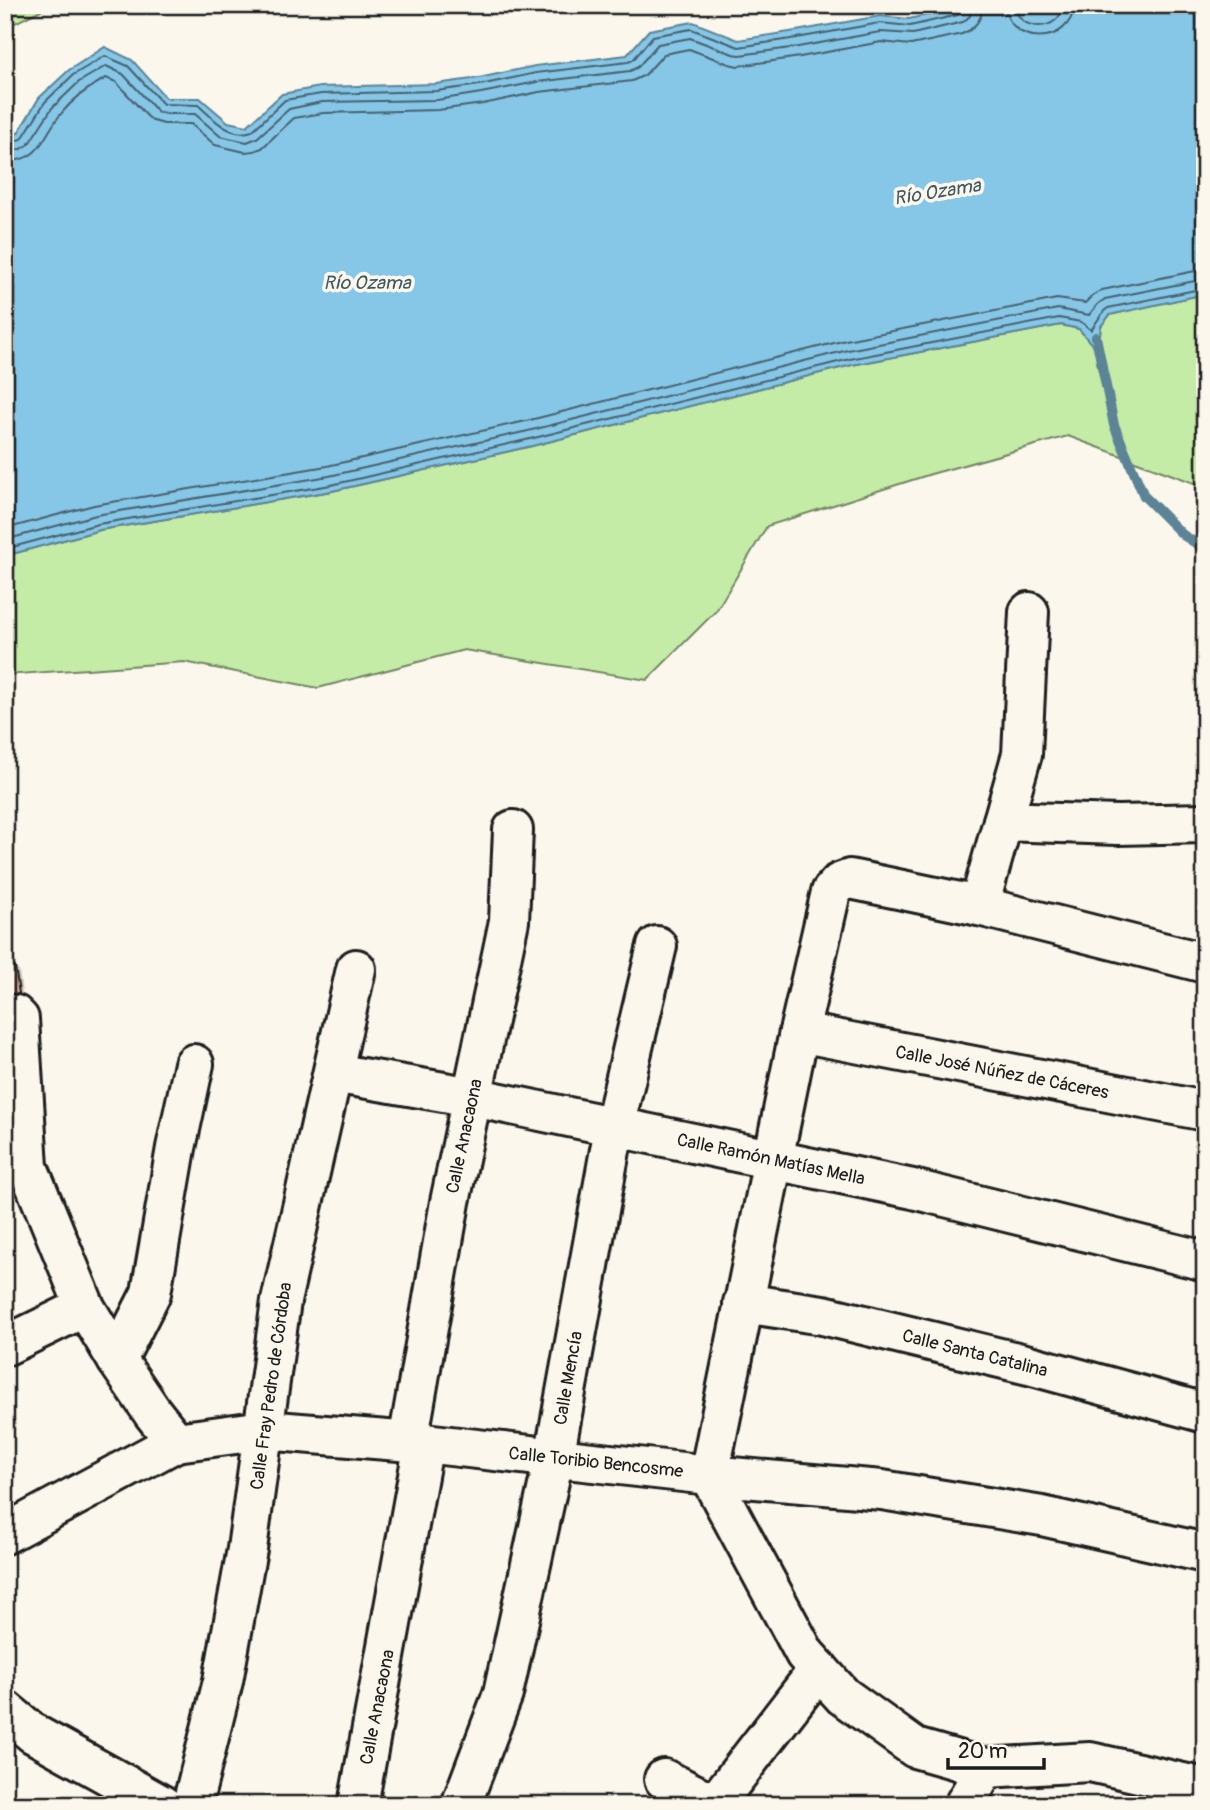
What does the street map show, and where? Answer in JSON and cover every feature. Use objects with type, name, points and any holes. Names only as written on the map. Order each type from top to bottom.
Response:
[{"type":"street","points":[[979,906],[1022,754],[1029,612]]},
{"type":"street","points":[[1003,821],[1118,825],[1205,823]]},
{"type":"street","name":"Calle Anacaona","points":[[358,1805],[416,1442],[450,1202],[509,921],[513,830]]},
{"type":"street","points":[[1205,962],[979,906],[850,879],[839,883],[831,892],[799,1032],[709,1475],[805,1654],[843,1696],[915,1748],[985,1768],[1090,1762],[1205,1788]]},
{"type":"street","name":"Calle Mencía","points":[[461,1805],[503,1694],[554,1458],[614,1128],[657,946]]},
{"type":"street","name":"Calle Fray Pedro de Córdoba","points":[[192,1805],[223,1681],[247,1549],[281,1301],[356,969]]},
{"type":"street","points":[[12,1017],[17,1172],[85,1307],[117,1360],[176,1442]]},
{"type":"street","name":"Calle José Núñez de Cáceres","points":[[799,1032],[1205,1111]]},
{"type":"street","points":[[117,1360],[150,1293],[194,1064]]},
{"type":"street","name":"Calle Ramón Matías Mella","points":[[333,1073],[472,1097],[913,1189],[1205,1261]]},
{"type":"street","name":"Calle Santa Catalina","points":[[743,1303],[824,1315],[1029,1365],[1205,1413]]},
{"type":"street","points":[[5,1346],[85,1307]]},
{"type":"street","name":"Calle Toribio Bencosme","points":[[5,1534],[176,1442],[264,1430],[416,1442],[709,1475],[882,1490],[1042,1516],[1205,1553]]},
{"type":"street","points":[[664,1779],[714,1804],[819,1669]]},
{"type":"street","points":[[5,1710],[34,1734],[162,1805]]},
{"type":"street","points":[[964,1805],[985,1768]]},
{"type":"green space","points":[[5,5],[51,5],[5,28]]},
{"type":"green space","points":[[1205,294],[1205,487],[1068,436],[931,474],[767,526],[716,611],[647,680],[464,650],[318,688],[184,662],[5,675],[5,556],[100,530],[332,491],[532,446],[852,365],[1061,325],[1079,329],[1098,351],[1101,326],[1110,314]]},
{"type":"water","name":"Río Ozama","points":[[979,5],[1007,5],[1040,10],[1067,5],[1205,5],[1205,294],[1110,315],[1101,326],[1098,352],[1079,329],[1061,325],[852,365],[532,446],[332,491],[100,530],[5,556],[5,136],[18,133],[39,98],[69,70],[105,47],[132,60],[166,98],[200,98],[228,122],[247,126],[282,94],[320,87],[436,84],[535,66],[627,55],[649,30],[693,22],[738,40],[880,16],[909,19]]},
{"type":"building","points":[[15,967],[20,1000],[5,1002],[5,969]]},
{"type":"waterway","points":[[1096,337],[1114,425],[1144,496],[1183,535],[1205,549]]}]
